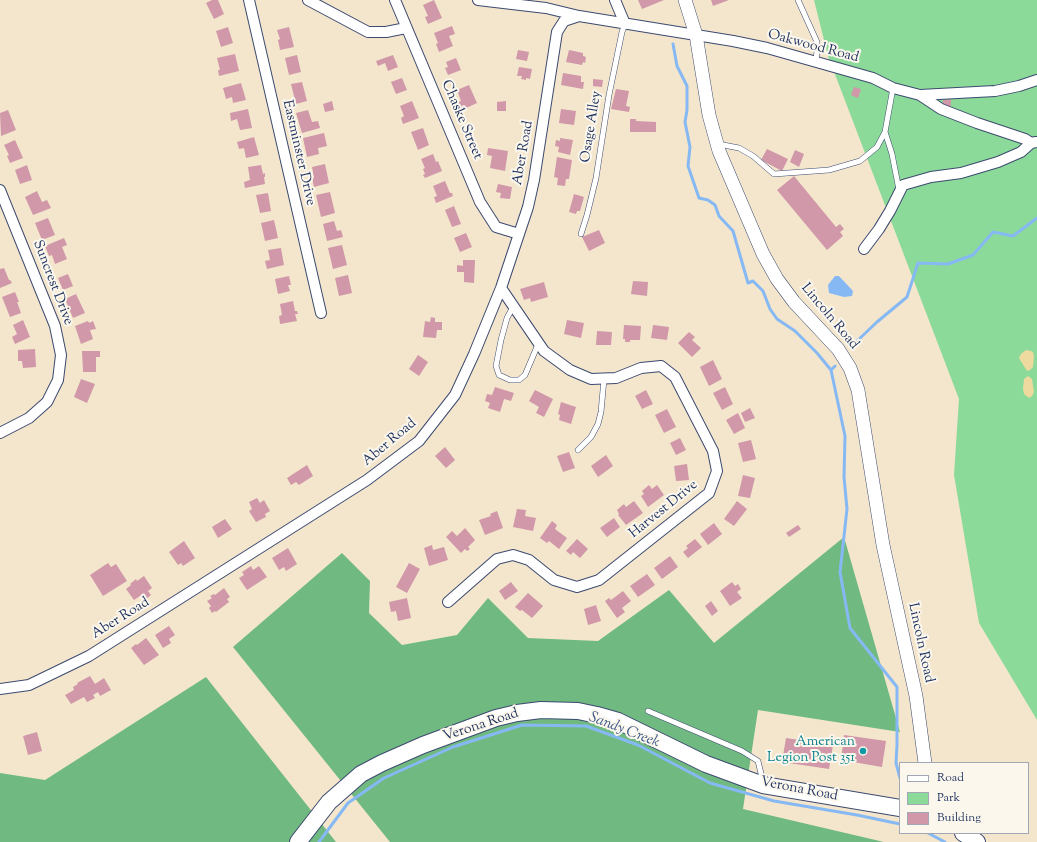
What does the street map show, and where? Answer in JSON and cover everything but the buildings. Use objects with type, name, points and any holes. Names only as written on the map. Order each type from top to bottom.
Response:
[{"type":"main road","name":"Verona Road","points":[[298,842],[329,802],[361,774],[382,763],[445,736],[496,718],[535,710],[578,711],[618,721],[706,764],[763,785],[899,808]]},
{"type":"main road","points":[[964,834],[976,842]]},
{"type":"street","name":"Eastminster Drive","points":[[249,0],[320,313]]},
{"type":"street","points":[[308,0],[368,32],[386,32],[406,28]]},
{"type":"street","name":"Chaske Street","points":[[395,0],[480,202],[496,227],[519,234]]},
{"type":"street","name":"Oakwood Road","points":[[478,0],[544,4],[579,16],[767,48],[873,78],[893,88],[920,95]]},
{"type":"street","points":[[615,0],[625,24]]},
{"type":"street","name":"Lincoln Road","points":[[685,0],[696,36],[709,115],[719,151],[763,254],[777,279],[794,302],[838,349],[850,368],[858,390],[883,545],[916,696],[925,762]]},
{"type":"street","name":"Aber Road","points":[[0,689],[29,685],[89,656],[367,480],[419,441],[455,395],[474,354],[501,288],[528,207],[534,180],[558,32],[564,21],[579,16]]},
{"type":"street","points":[[920,95],[995,91],[1019,86],[1037,80]]},
{"type":"street","points":[[864,249],[890,211],[903,185],[931,176],[961,173],[998,162],[1021,152],[1034,143],[941,110],[920,95]]},
{"type":"street","name":"Suncrest Drive","points":[[0,190],[56,326],[61,355],[58,380],[47,402],[29,418],[0,433]]},
{"type":"street","name":"Harvest Drive","points":[[448,602],[497,558],[513,555],[529,560],[554,580],[577,587],[599,580],[709,493],[717,470],[713,451],[675,377],[662,366],[641,368],[616,378],[604,379],[591,379],[570,370],[544,351],[501,288]]},
{"type":"lane","points":[[798,0],[817,42],[816,61]]},
{"type":"lane","name":"Osage Alley","points":[[581,234],[596,178],[609,94],[625,24]]},
{"type":"lane","points":[[717,144],[738,148],[753,156],[774,174],[830,170],[860,161],[878,148],[885,132],[893,88]]},
{"type":"lane","points":[[885,132],[892,154],[899,192]]},
{"type":"lane","points":[[514,306],[507,318],[500,340],[496,366],[499,375],[510,380],[519,380],[525,375],[539,342]]},
{"type":"lane","points":[[578,450],[591,437],[598,424],[601,412],[604,379]]},
{"type":"lane","points":[[648,712],[742,751],[758,761],[763,785]]},
{"type":"green space","points":[[814,0],[1037,0],[1037,720],[979,623],[954,475],[959,399],[828,56]]},
{"type":"green space","points":[[844,537],[900,732],[758,710],[743,809],[884,842],[390,842],[233,647],[342,553],[370,581],[369,613],[402,645],[457,635],[488,598],[528,638],[598,641],[669,590],[714,643]]},
{"type":"green space","points":[[206,677],[336,842],[0,842],[0,773],[45,780]]},
{"type":"sand","points":[[1026,350],[1033,352],[1034,357],[1033,367],[1027,371],[1019,358]]},
{"type":"sand","points":[[1028,376],[1032,379],[1034,392],[1029,398],[1024,394],[1023,389],[1024,379]]},
{"type":"water","points":[[835,276],[839,276],[853,291],[852,296],[844,297],[829,293],[828,285]]},
{"type":"waterway","points":[[673,44],[677,66],[687,86],[687,110],[685,122],[690,147],[688,166],[699,198],[708,200],[715,205],[719,216],[733,231],[748,283],[753,281],[763,291],[770,309],[777,319],[795,331],[817,353],[831,370]]},
{"type":"waterway","points":[[856,342],[907,297],[918,263],[948,264],[973,255],[993,232],[1013,236],[1037,218]]},
{"type":"waterway","points":[[835,366],[831,370],[845,436],[844,477],[847,509],[840,572],[850,628],[897,687],[896,763],[899,774]]},
{"type":"waterway","name":"Sandy Creek","points":[[319,842],[348,803],[384,778],[453,747],[522,725],[586,726],[638,745],[710,783],[774,801],[899,824]]},
{"type":"waterway","name":"Sandy Creek","points":[[930,834],[945,842]]},
{"type":"place","name":"American Legion Post 351","points":[[863,751]]}]
